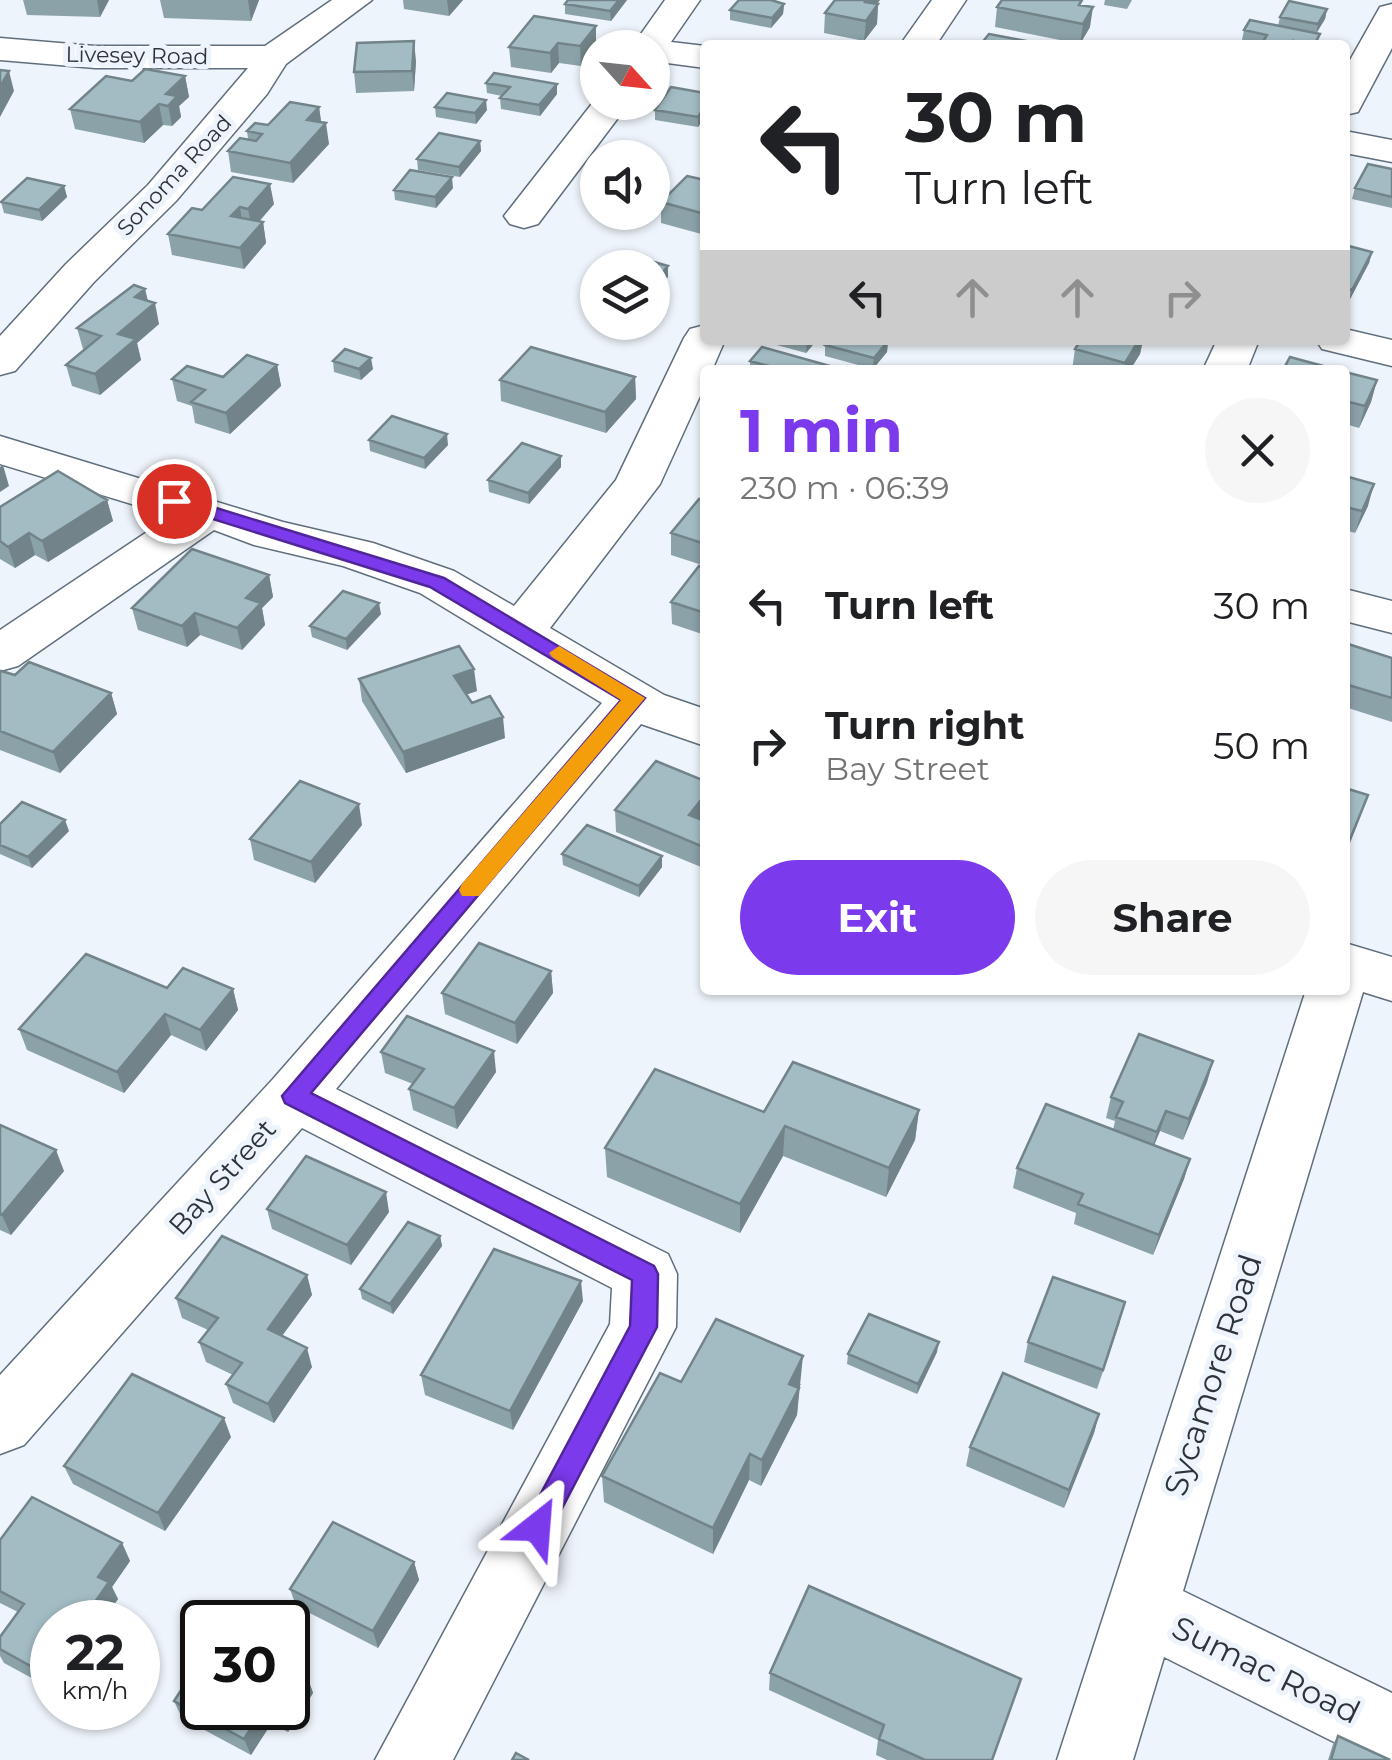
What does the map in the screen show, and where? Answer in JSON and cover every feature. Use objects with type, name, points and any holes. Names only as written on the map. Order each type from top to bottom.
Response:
[{"type":"street","name":"Sonoma Road","points":[[0,362],[80,274],[176,178],[254,86],[273,57],[355,0]]},
{"type":"street","points":[[663,30],[683,0]]},
{"type":"street","points":[[921,40],[949,0]]},
{"type":"street","points":[[1350,94],[1392,14]]},
{"type":"street","name":"Livesey Road","points":[[0,49],[95,56],[273,57]]},
{"type":"street","points":[[670,52],[700,57]]},
{"type":"street","points":[[524,216],[600,120]]},
{"type":"street","points":[[1350,143],[1392,151]]},
{"type":"street","points":[[1350,343],[1392,353]]},
{"type":"street","points":[[522,630],[638,484],[702,345]]},
{"type":"street","points":[[0,450],[271,534],[356,554],[437,582],[646,707],[700,726]]},
{"type":"street","points":[[0,654],[209,512]]},
{"type":"street","points":[[1350,606],[1392,617]]},
{"type":"street","name":"Bay Street","points":[[0,1423],[294,1096],[634,698]]},
{"type":"street","points":[[1350,967],[1392,980]]},
{"type":"street","name":"Sycamore Road","points":[[1096,1760],[1332,995]]},
{"type":"street","points":[[294,1096],[645,1274],[644,1327],[413,1760]]},
{"type":"street","name":"Sumac Road","points":[[1140,1608],[1392,1732]]},
{"type":"building","points":[[568,0],[619,0],[610,11],[565,4]]},
{"type":"building","points":[[739,0],[784,4],[772,18],[730,10]]},
{"type":"building","points":[[835,0],[878,4],[866,21],[825,13]]},
{"type":"building","points":[[1002,0],[1082,0],[1079,5],[1093,7],[1083,24],[997,7]]},
{"type":"building","points":[[1289,1],[1327,9],[1318,24],[1280,17]]},
{"type":"building","points":[[534,16],[596,26],[593,30],[580,30],[580,46],[558,43],[550,53],[509,47]]},
{"type":"building","points":[[1250,20],[1320,34],[1317,40],[1264,40],[1267,35],[1244,30]]},
{"type":"building","points":[[989,34],[1021,40],[984,40]]},
{"type":"building","points":[[414,41],[412,71],[354,72],[357,43]]},
{"type":"building","points":[[145,69],[185,76],[166,94],[177,96],[168,106],[159,104],[140,122],[70,109],[106,76],[132,81]]},
{"type":"building","points":[[0,70],[9,71],[0,87]]},
{"type":"building","points":[[494,73],[557,84],[539,105],[500,98],[510,87],[486,83]]},
{"type":"building","points":[[671,87],[700,92],[698,117],[670,112]]},
{"type":"building","points":[[447,93],[486,100],[475,113],[435,107]]},
{"type":"building","points":[[290,102],[319,107],[307,120],[326,123],[290,163],[228,151],[240,138],[256,141],[262,134],[247,131],[255,123],[268,125]]},
{"type":"building","points":[[439,133],[480,141],[459,167],[417,159]]},
{"type":"building","points":[[1368,164],[1392,169],[1392,197],[1355,188]]},
{"type":"building","points":[[410,170],[452,177],[435,197],[394,190]]},
{"type":"building","points":[[687,176],[700,179],[700,213],[670,204],[670,193]]},
{"type":"building","points":[[233,177],[270,184],[248,209],[240,207],[231,216],[263,222],[240,248],[168,234],[192,208],[202,210]]},
{"type":"building","points":[[27,178],[64,186],[39,210],[1,202]]},
{"type":"building","points":[[1350,246],[1372,252],[1350,289]]},
{"type":"building","points":[[134,285],[145,289],[135,297],[155,303],[118,334],[136,339],[95,374],[66,365],[101,336],[77,328]]},
{"type":"building","points":[[825,345],[885,345],[874,358]]},
{"type":"building","points":[[1078,345],[1136,345],[1125,363],[1075,349]]},
{"type":"building","points":[[531,347],[635,377],[605,412],[500,380]]},
{"type":"building","points":[[762,347],[826,365],[765,365],[750,361]]},
{"type":"building","points":[[345,349],[371,358],[359,369],[333,361]]},
{"type":"building","points":[[247,355],[277,365],[226,413],[191,402],[205,390],[172,379],[187,366],[223,377]]},
{"type":"building","points":[[1290,357],[1320,365],[1286,365]]},
{"type":"building","points":[[1350,373],[1377,380],[1365,406],[1350,402]]},
{"type":"building","points":[[392,416],[447,434],[424,458],[369,440]]},
{"type":"building","points":[[522,443],[561,456],[528,493],[488,480]]},
{"type":"building","points":[[58,471],[107,500],[42,541],[29,533],[8,547],[0,541],[0,507]]},
{"type":"building","points":[[1350,477],[1374,484],[1362,511],[1350,508]]},
{"type":"building","points":[[699,499],[700,499],[700,542],[671,533]]},
{"type":"building","points":[[192,549],[269,575],[246,598],[261,603],[237,628],[195,613],[182,626],[132,608]]},
{"type":"building","points":[[699,566],[700,566],[700,611],[671,602]]},
{"type":"building","points":[[343,591],[379,603],[346,639],[310,626]]},
{"type":"building","points":[[1350,645],[1392,658],[1392,698],[1350,685]]},
{"type":"building","points":[[459,646],[474,669],[454,676],[472,703],[490,696],[503,717],[403,752],[359,679]]},
{"type":"building","points":[[29,662],[111,693],[53,752],[0,731],[0,672],[15,675]]},
{"type":"building","points":[[656,761],[700,779],[700,801],[689,815],[700,819],[700,846],[615,810]]},
{"type":"building","points":[[300,781],[359,804],[311,862],[250,839]]},
{"type":"building","points":[[1350,790],[1368,795],[1350,840]]},
{"type":"building","points":[[22,802],[65,820],[28,857],[0,845],[0,824]]},
{"type":"building","points":[[587,825],[662,856],[639,886],[562,854]]},
{"type":"building","points":[[479,943],[551,971],[515,1023],[442,993]]},
{"type":"building","points":[[86,954],[167,988],[183,968],[233,989],[200,1030],[165,1014],[117,1072],[19,1029]]},
{"type":"building","points":[[407,1016],[494,1051],[454,1108],[409,1089],[424,1069],[381,1052]]},
{"type":"building","points":[[1139,1034],[1213,1061],[1189,1119],[1166,1111],[1157,1132],[1116,1117],[1123,1102],[1111,1097]]},
{"type":"building","points":[[793,1062],[919,1110],[889,1168],[785,1126],[740,1204],[605,1148],[655,1069],[764,1112]]},
{"type":"building","points":[[1046,1104],[1190,1159],[1159,1235],[1078,1204],[1083,1194],[1017,1168]]},
{"type":"building","points":[[0,1125],[56,1150],[2,1215],[0,1214]]},
{"type":"building","points":[[306,1156],[386,1192],[347,1245],[267,1209]]},
{"type":"building","points":[[408,1222],[440,1236],[390,1304],[360,1289]]},
{"type":"building","points":[[222,1236],[307,1275],[268,1329],[307,1348],[268,1404],[226,1384],[242,1363],[199,1342],[218,1318],[176,1298]]},
{"type":"building","points":[[494,1249],[581,1281],[510,1411],[421,1375]]},
{"type":"building","points":[[1053,1277],[1125,1302],[1103,1370],[1028,1342]]},
{"type":"building","points":[[869,1314],[939,1342],[918,1384],[848,1354]]},
{"type":"building","points":[[716,1319],[803,1356],[789,1384],[799,1388],[762,1460],[750,1454],[713,1528],[602,1476],[660,1373],[681,1382]]},
{"type":"building","points":[[1003,1373],[1099,1414],[1069,1490],[970,1447]]},
{"type":"building","points":[[132,1374],[224,1418],[158,1513],[64,1466]]},
{"type":"building","points":[[32,1497],[122,1543],[98,1577],[109,1582],[96,1600],[30,1600],[30,1666],[0,1649],[0,1637],[24,1604],[0,1591],[0,1540]]},
{"type":"building","points":[[333,1522],[414,1562],[373,1631],[290,1589]]},
{"type":"building","points":[[809,1586],[1021,1679],[992,1760],[925,1760],[879,1739],[884,1725],[770,1673]]},
{"type":"building","points":[[227,1730],[250,1730],[244,1739]]},
{"type":"building","points":[[1338,1736],[1390,1760],[1331,1760]]},
{"type":"slow traffic","points":[[471,890],[634,698],[559,653]]},
{"type":"route","points":[[174,501],[437,582],[634,698],[294,1096],[645,1274],[644,1327],[537,1527]]}]
